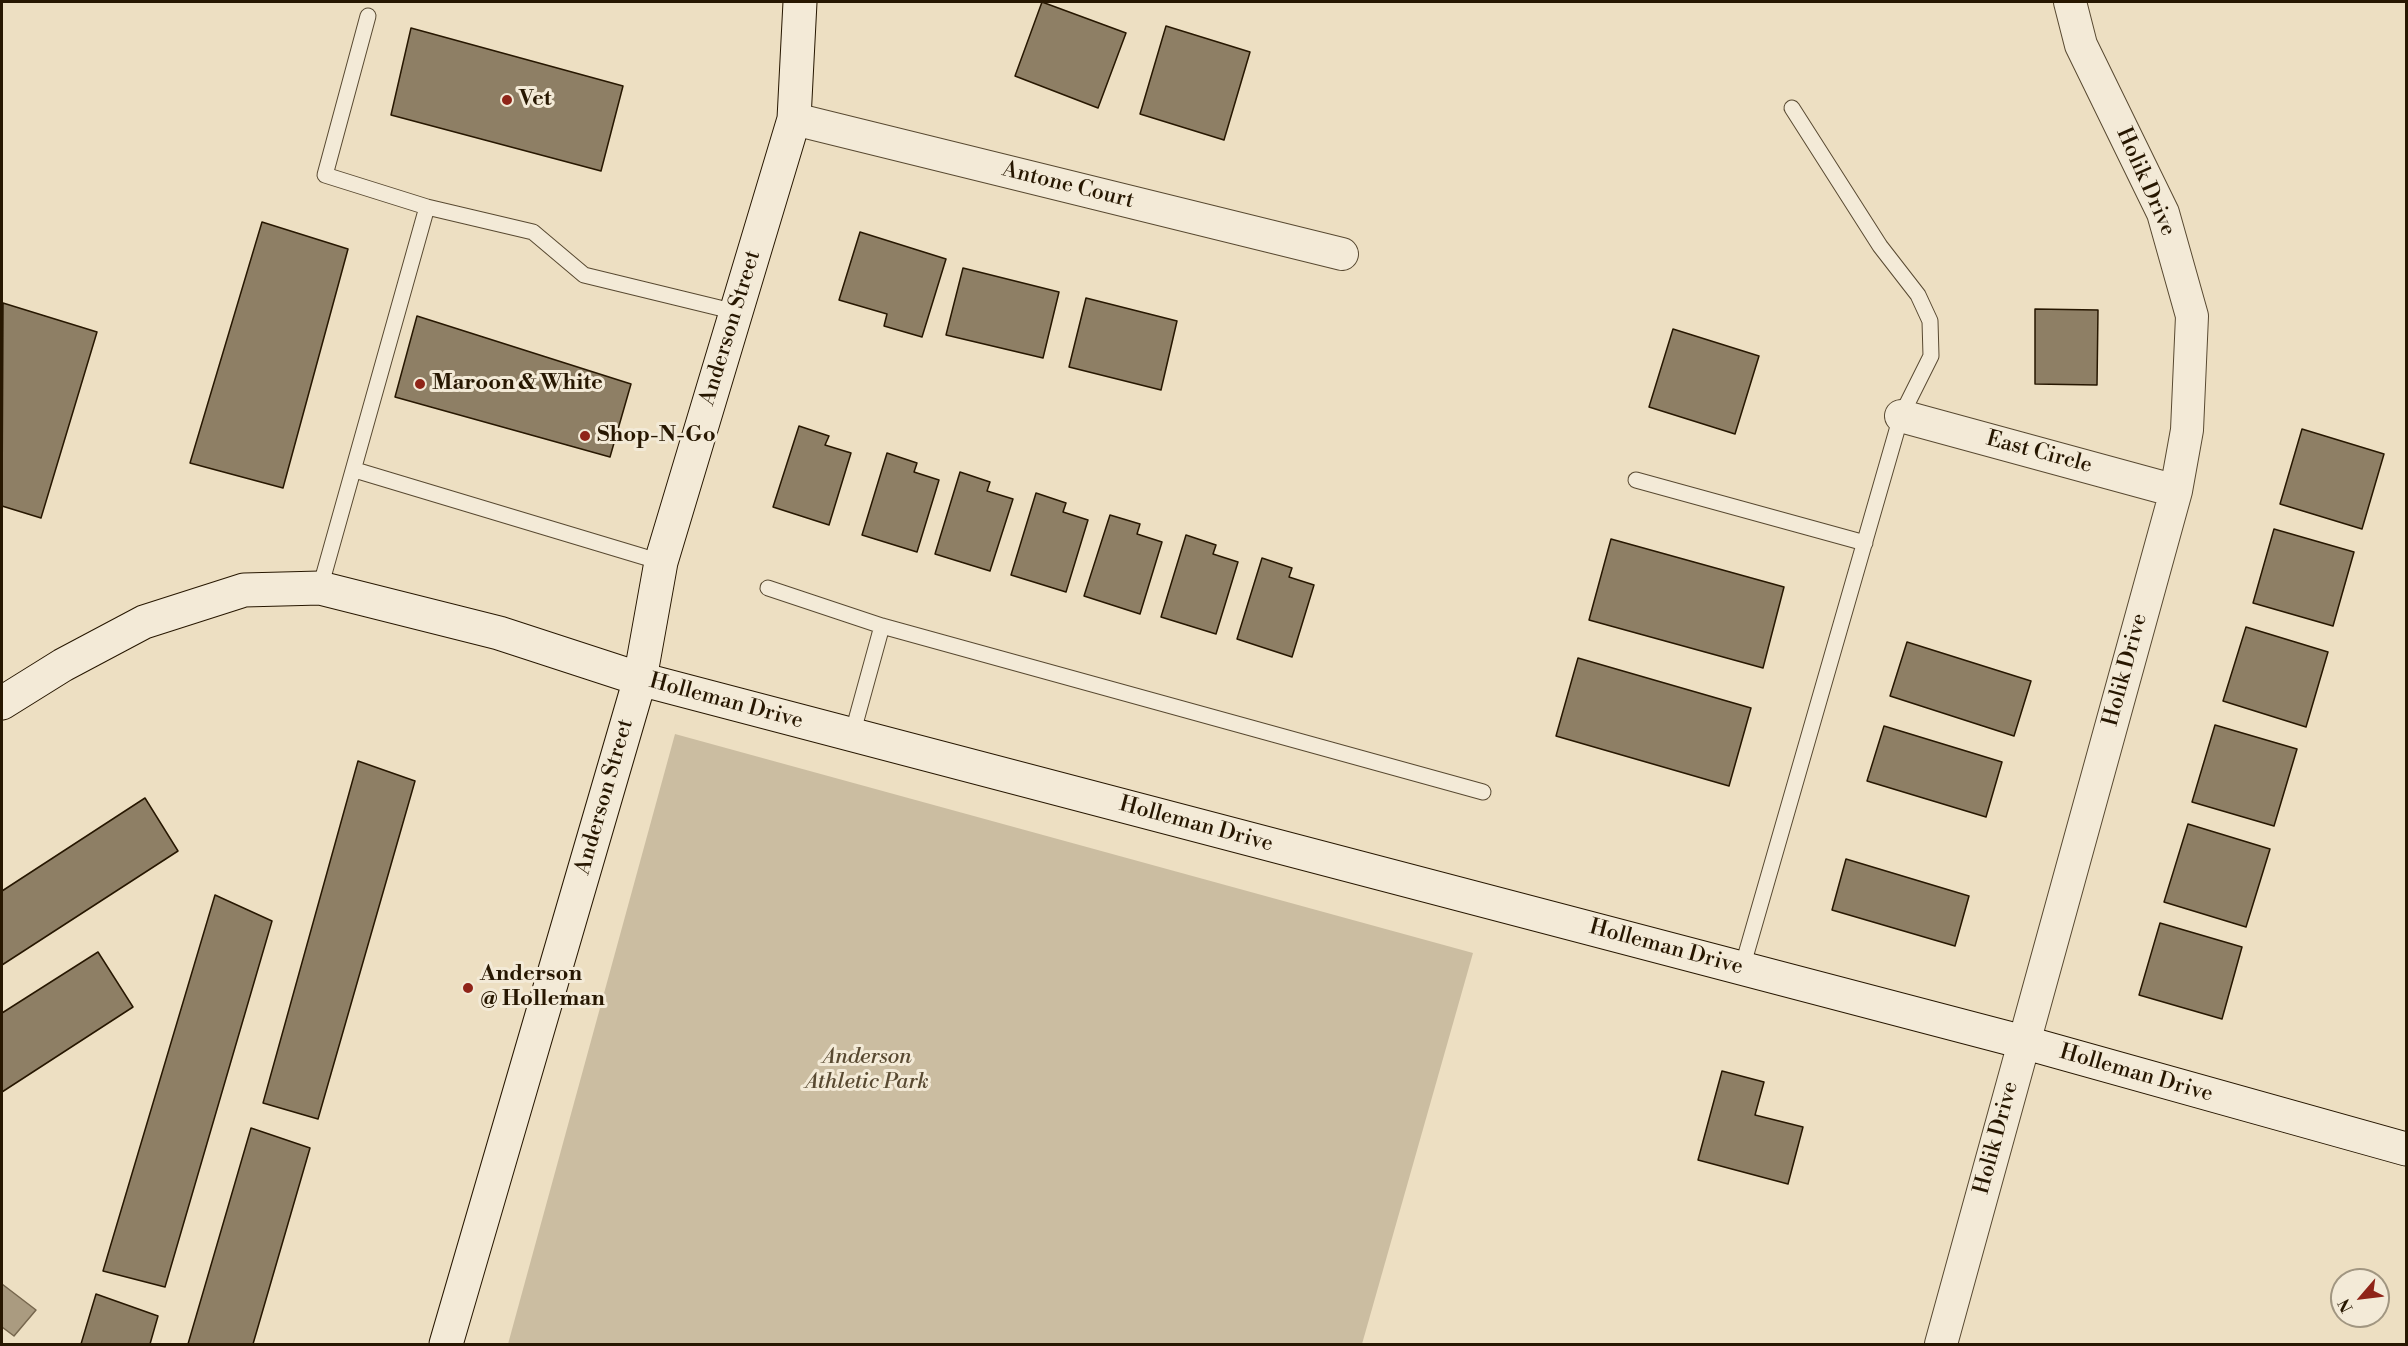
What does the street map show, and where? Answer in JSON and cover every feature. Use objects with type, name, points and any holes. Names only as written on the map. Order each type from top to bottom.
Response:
[{"type":"street","name":"Anderson Street","points":[[446,1344],[640,680],[661,562],[794,119],[800,2]]},
{"type":"street","name":"Holik Drive","points":[[1941,1344],[2176,491],[2187,430],[2192,316],[2163,213],[2081,45],[2070,2]]},
{"type":"street","name":"Antone Court","points":[[794,119],[1342,254]]},
{"type":"street","name":"East Circle","points":[[1901,416],[2176,491]]},
{"type":"street","name":"Holleman Drive","points":[[2,704],[63,665],[144,622],[244,590],[320,588],[499,633],[640,680],[2023,1042],[2406,1149]]},
{"type":"lane","points":[[368,16],[324,175],[427,207],[533,232],[584,275],[736,312]]},
{"type":"lane","points":[[1742,968],[1901,416],[1932,356],[1930,321],[1918,295],[1880,246],[1792,108]]},
{"type":"lane","points":[[320,588],[427,207]]},
{"type":"lane","points":[[355,470],[661,562]]},
{"type":"lane","points":[[1636,480],[1865,543]]},
{"type":"lane","points":[[768,588],[882,626],[1483,792]]},
{"type":"lane","points":[[852,735],[882,626]]},
{"type":"green space","name":"Anderson Athletic Park","points":[[675,734],[1473,953],[1362,1344],[508,1344]]},
{"type":"shaded area","points":[[2,1284],[36,1310],[14,1336],[2,1327]]},
{"type":"building","points":[[1042,2],[1126,33],[1098,108],[1015,76]]},
{"type":"building","points":[[1166,26],[1250,52],[1224,140],[1140,114]]},
{"type":"building","name":"Vet","points":[[411,28],[623,86],[601,171],[391,115]]},
{"type":"building","points":[[262,222],[348,249],[283,488],[190,463]]},
{"type":"building","points":[[860,232],[946,259],[922,337],[884,326],[887,314],[839,300]]},
{"type":"building","points":[[963,268],[1059,292],[1043,358],[946,335]]},
{"type":"building","points":[[1086,298],[1177,321],[1161,390],[1069,367]]},
{"type":"building","points":[[3,303],[97,332],[41,518],[2,506]]},
{"type":"building","points":[[2035,309],[2098,310],[2097,385],[2035,384]]},
{"type":"building","points":[[417,316],[631,384],[610,457],[395,397]]},
{"type":"building","points":[[1673,329],[1759,356],[1735,434],[1649,407]]},
{"type":"building","points":[[799,426],[829,436],[825,445],[851,453],[829,525],[773,507]]},
{"type":"building","points":[[2302,429],[2384,454],[2362,529],[2280,504]]},
{"type":"building","points":[[887,453],[917,463],[914,472],[939,480],[917,552],[862,535]]},
{"type":"building","points":[[960,472],[990,482],[987,491],[1013,499],[990,571],[935,554]]},
{"type":"building","points":[[1036,493],[1066,503],[1063,512],[1088,520],[1066,592],[1011,575]]},
{"type":"building","points":[[1110,515],[1140,524],[1137,534],[1162,542],[1140,614],[1084,596]]},
{"type":"building","points":[[2274,529],[2354,552],[2333,626],[2253,603]]},
{"type":"building","points":[[1186,535],[1216,545],[1213,554],[1238,562],[1216,634],[1161,617]]},
{"type":"building","points":[[1611,539],[1784,587],[1763,668],[1589,620]]},
{"type":"building","points":[[1262,558],[1292,568],[1289,577],[1314,585],[1292,657],[1237,639]]},
{"type":"building","points":[[2246,627],[2328,652],[2306,727],[2223,701]]},
{"type":"building","points":[[1907,642],[2031,681],[2014,736],[1890,696]]},
{"type":"building","points":[[1578,658],[1751,708],[1729,786],[1556,736]]},
{"type":"building","points":[[2215,725],[2297,749],[2274,826],[2192,802]]},
{"type":"building","points":[[1884,726],[2002,762],[1986,817],[1867,781]]},
{"type":"building","points":[[358,761],[415,781],[318,1119],[263,1103]]},
{"type":"building","points":[[145,798],[178,851],[2,965],[2,891]]},
{"type":"building","points":[[2188,824],[2270,849],[2246,927],[2164,902]]},
{"type":"building","points":[[1846,859],[1969,896],[1955,946],[1832,910]]},
{"type":"building","points":[[215,895],[272,921],[165,1287],[103,1271]]},
{"type":"building","points":[[2160,923],[2242,947],[2222,1019],[2139,995]]},
{"type":"building","points":[[98,952],[133,1007],[2,1092],[2,1013]]},
{"type":"building","points":[[1722,1071],[1764,1082],[1755,1115],[1803,1127],[1788,1184],[1698,1160]]},
{"type":"building","points":[[251,1128],[310,1148],[253,1344],[188,1344]]},
{"type":"building","points":[[96,1294],[158,1316],[150,1344],[81,1344]]},
{"type":"place","name":"Vet","points":[[507,100]]},
{"type":"place","name":"Maroon & White","points":[[420,384]]},
{"type":"place","name":"Shop-N-Go","points":[[585,436]]},
{"type":"place","name":"Anderson @ Holleman","points":[[468,988]]}]
